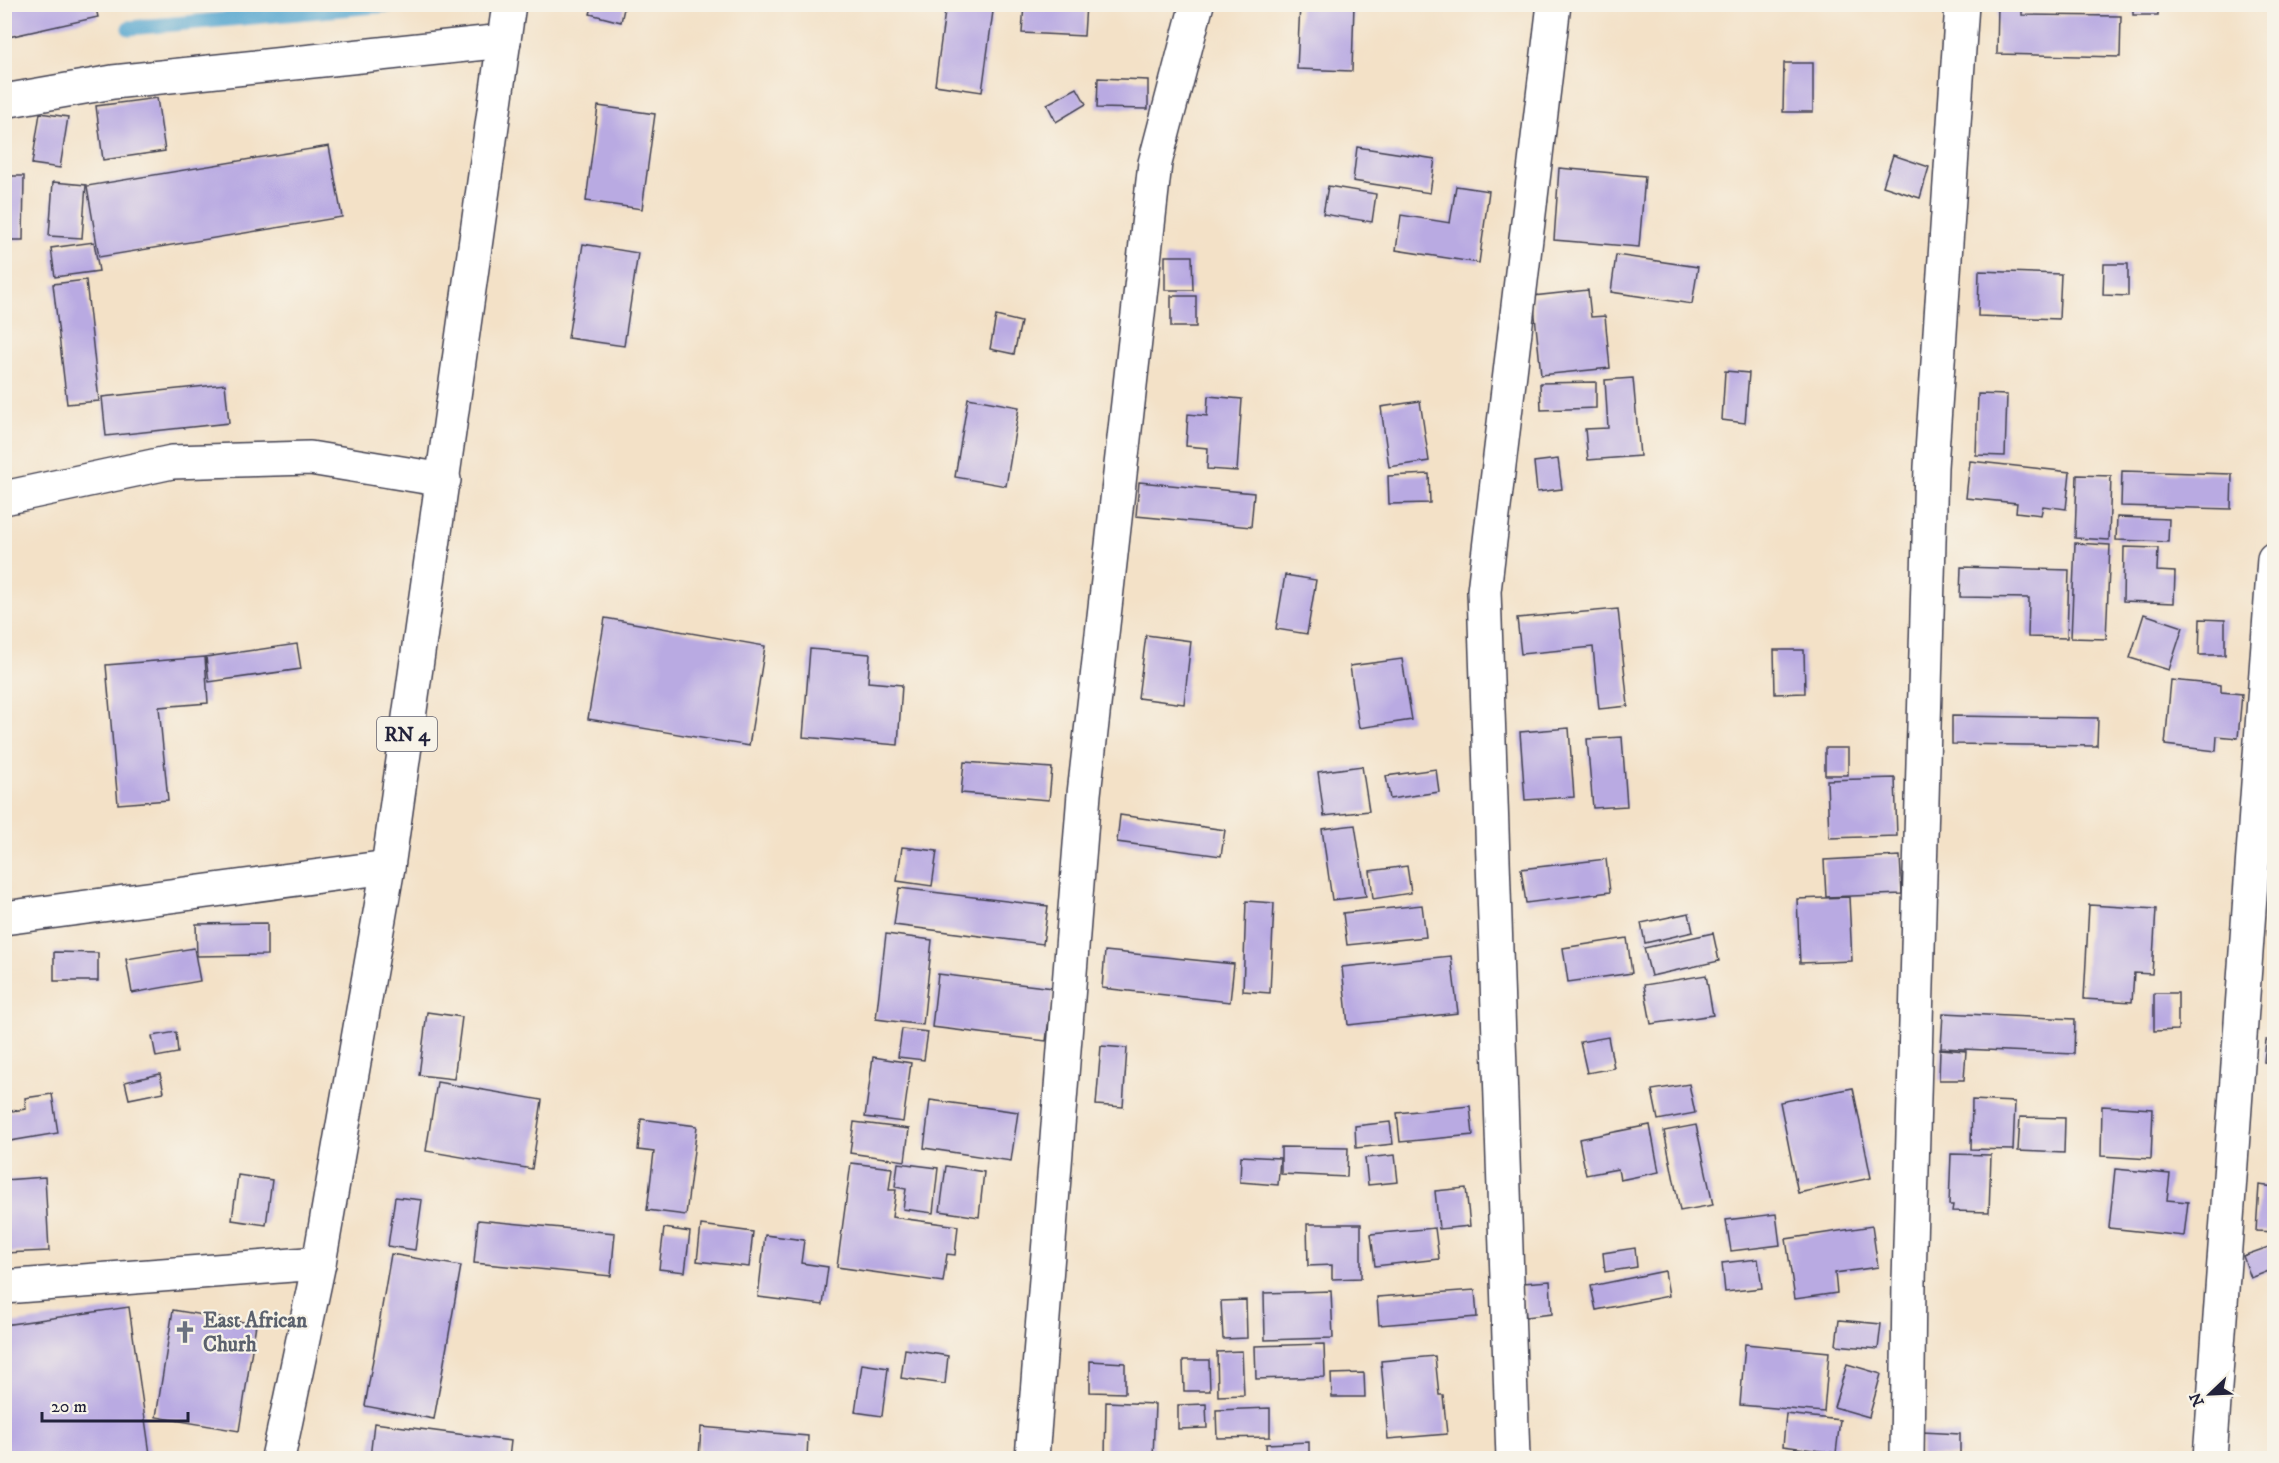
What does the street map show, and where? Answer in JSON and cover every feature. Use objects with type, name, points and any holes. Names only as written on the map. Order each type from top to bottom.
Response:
[{"type":"street","name":"RN 4","points":[[278,1458],[319,1263],[388,867],[509,4]]},
{"type":"street","points":[[1032,1458],[1084,794],[1152,187],[1155,163],[1197,4]]},
{"type":"street","points":[[1513,1458],[1485,591],[1554,4]]},
{"type":"street","points":[[1907,1458],[1909,1282],[1930,467],[1962,4]]},
{"type":"street","points":[[4,101],[113,82],[504,41]]},
{"type":"street","points":[[4,498],[172,462],[310,458],[444,480]]},
{"type":"street","points":[[2210,1458],[2274,559]]},
{"type":"street","points":[[4,918],[388,867]]},
{"type":"street","points":[[4,1287],[319,1263]]},
{"type":"building","points":[[4,4],[95,4],[98,17],[4,38]]},
{"type":"building","points":[[593,4],[625,4],[621,22],[590,14]]},
{"type":"building","points":[[946,4],[994,4],[982,92],[935,85]]},
{"type":"building","points":[[1024,4],[1086,4],[1084,36],[1022,33]]},
{"type":"building","points":[[1300,4],[1354,4],[1352,71],[1297,69]]},
{"type":"building","points":[[1998,4],[2022,4],[2022,15],[2121,16],[2120,57],[1997,54]]},
{"type":"building","points":[[2068,4],[2120,4],[2120,8],[2068,6]]},
{"type":"building","points":[[2133,4],[2158,4],[2158,15],[2133,15]]},
{"type":"building","points":[[1784,63],[1813,63],[1813,112],[1783,112]]},
{"type":"building","points":[[1098,78],[1148,80],[1148,109],[1097,108]]},
{"type":"building","points":[[1077,88],[1086,104],[1056,122],[1047,104]]},
{"type":"building","points":[[157,98],[165,151],[103,160],[96,106]]},
{"type":"building","points":[[598,106],[655,114],[642,209],[586,201]]},
{"type":"building","points":[[40,113],[68,117],[60,168],[32,164]]},
{"type":"building","points":[[329,146],[342,217],[99,257],[87,186]]},
{"type":"building","points":[[1357,147],[1435,159],[1430,193],[1353,181]]},
{"type":"building","points":[[1893,155],[1929,167],[1920,198],[1883,186]]},
{"type":"building","points":[[1559,168],[1645,176],[1639,247],[1554,240]]},
{"type":"building","points":[[4,176],[24,176],[23,240],[4,240]]},
{"type":"building","points":[[53,182],[86,185],[82,238],[49,236]]},
{"type":"building","points":[[1328,186],[1376,194],[1372,222],[1323,214]]},
{"type":"building","points":[[1456,186],[1489,191],[1479,263],[1396,250],[1401,215],[1450,223]]},
{"type":"building","points":[[94,242],[99,271],[55,277],[51,248]]},
{"type":"building","points":[[583,244],[638,253],[624,346],[568,338]]},
{"type":"building","points":[[1616,255],[1698,267],[1692,304],[1611,292]]},
{"type":"building","points":[[1165,256],[1192,256],[1193,290],[1165,290]]},
{"type":"building","points":[[2104,264],[2128,264],[2128,296],[2103,295]]},
{"type":"building","points":[[1979,271],[2061,274],[2059,319],[1978,316]]},
{"type":"building","points":[[86,280],[99,401],[67,404],[53,284]]},
{"type":"building","points":[[1588,290],[1591,317],[1605,316],[1610,368],[1541,375],[1533,296]]},
{"type":"building","points":[[1171,296],[1196,296],[1196,327],[1171,327]]},
{"type":"building","points":[[996,316],[1021,322],[1014,354],[990,349]]},
{"type":"building","points":[[1725,371],[1749,373],[1745,423],[1722,420]]},
{"type":"building","points":[[1633,378],[1640,456],[1588,460],[1585,429],[1608,428],[1605,380]]},
{"type":"building","points":[[1596,382],[1596,408],[1541,410],[1540,383]]},
{"type":"building","points":[[225,384],[229,423],[106,436],[102,397]]},
{"type":"building","points":[[1978,394],[2007,395],[2005,456],[1976,455]]},
{"type":"building","points":[[1208,396],[1242,399],[1237,471],[1207,469],[1208,448],[1186,446],[1188,414],[1207,416]]},
{"type":"building","points":[[968,398],[1019,407],[1006,486],[955,477]]},
{"type":"building","points":[[1420,401],[1429,461],[1389,467],[1381,407]]},
{"type":"building","points":[[1558,459],[1562,489],[1537,492],[1534,462]]},
{"type":"building","points":[[1970,461],[2070,472],[2066,509],[2043,506],[2041,515],[2016,512],[2017,503],[1966,498]]},
{"type":"building","points":[[2122,471],[2232,474],[2231,509],[2121,506]]},
{"type":"building","points":[[1429,474],[1430,503],[1389,504],[1388,476]]},
{"type":"building","points":[[2077,475],[2111,476],[2109,540],[2075,538]]},
{"type":"building","points":[[1139,482],[1254,493],[1251,527],[1136,516]]},
{"type":"building","points":[[2117,517],[2169,519],[2168,542],[2116,540]]},
{"type":"building","points":[[2075,543],[2110,545],[2106,639],[2071,638]]},
{"type":"building","points":[[2124,547],[2158,548],[2157,571],[2175,572],[2174,603],[2123,601]]},
{"type":"building","points":[[1961,567],[2069,570],[2067,638],[2028,637],[2029,598],[1960,597]]},
{"type":"building","points":[[1285,575],[1316,580],[1307,634],[1276,629]]},
{"type":"building","points":[[1618,609],[1628,706],[1599,709],[1593,647],[1521,654],[1517,618]]},
{"type":"building","points":[[2144,614],[2183,627],[2169,670],[2130,658]]},
{"type":"building","points":[[605,618],[765,646],[749,746],[588,719]]},
{"type":"building","points":[[2200,619],[2225,620],[2225,655],[2199,655]]},
{"type":"building","points":[[1146,635],[1191,641],[1184,704],[1138,698]]},
{"type":"building","points":[[297,644],[301,669],[209,682],[206,657]]},
{"type":"building","points":[[810,649],[870,654],[868,682],[902,685],[898,745],[803,737]]},
{"type":"building","points":[[1774,650],[1804,650],[1805,693],[1775,694]]},
{"type":"building","points":[[205,657],[208,703],[159,707],[168,800],[118,804],[106,665]]},
{"type":"building","points":[[1402,659],[1412,720],[1359,728],[1350,666]]},
{"type":"building","points":[[2171,680],[2221,685],[2221,692],[2242,694],[2238,738],[2217,736],[2216,751],[2165,745]]},
{"type":"building","points":[[1952,716],[2098,718],[2097,746],[1952,744]]},
{"type":"building","points":[[1569,728],[1574,797],[1525,800],[1520,732]]},
{"type":"building","points":[[1622,737],[1627,806],[1593,808],[1587,739]]},
{"type":"building","points":[[1825,748],[1848,748],[1848,775],[1825,775]]},
{"type":"building","points":[[964,762],[1052,768],[1049,800],[961,793]]},
{"type":"building","points":[[1362,766],[1369,811],[1324,816],[1318,772]]},
{"type":"building","points":[[1436,769],[1439,792],[1390,799],[1386,776]]},
{"type":"building","points":[[1895,778],[1897,836],[1829,838],[1827,780]]},
{"type":"building","points":[[1120,815],[1225,830],[1221,856],[1117,842]]},
{"type":"building","points":[[1355,825],[1366,896],[1332,900],[1322,829]]},
{"type":"building","points":[[902,847],[937,851],[932,886],[897,881]]},
{"type":"building","points":[[1900,856],[1902,894],[1826,897],[1824,860]]},
{"type":"building","points":[[1606,859],[1610,892],[1526,903],[1521,869]]},
{"type":"building","points":[[1407,866],[1411,893],[1373,899],[1370,871]]},
{"type":"building","points":[[899,888],[1048,906],[1043,944],[894,925]]},
{"type":"building","points":[[1849,897],[1852,961],[1800,963],[1797,899]]},
{"type":"building","points":[[1246,901],[1274,903],[1270,993],[1243,991]]},
{"type":"building","points":[[1422,905],[1426,937],[1347,945],[1343,913]]},
{"type":"building","points":[[2089,905],[2156,909],[2152,974],[2134,973],[2132,1002],[2084,999]]},
{"type":"building","points":[[1689,913],[1693,932],[1645,943],[1641,923]]},
{"type":"building","points":[[267,923],[267,955],[197,956],[196,924]]},
{"type":"building","points":[[1713,933],[1719,961],[1651,976],[1644,948]]},
{"type":"building","points":[[886,934],[932,940],[923,1025],[876,1019]]},
{"type":"building","points":[[1627,938],[1632,973],[1568,982],[1563,948]]},
{"type":"building","points":[[194,948],[200,981],[132,993],[126,959]]},
{"type":"building","points":[[1105,951],[1234,964],[1230,1002],[1102,988]]},
{"type":"building","points":[[54,952],[98,953],[98,981],[54,981]]},
{"type":"building","points":[[1451,956],[1458,1013],[1348,1025],[1342,967]]},
{"type":"building","points":[[938,974],[1053,988],[1046,1041],[932,1027]]},
{"type":"building","points":[[1706,975],[1713,1015],[1651,1024],[1644,985]]},
{"type":"building","points":[[2154,993],[2178,993],[2178,1030],[2154,1031]]},
{"type":"building","points":[[427,1012],[462,1017],[454,1079],[419,1075]]},
{"type":"building","points":[[1943,1013],[2075,1019],[2074,1054],[1941,1048]]},
{"type":"building","points":[[902,1029],[928,1032],[924,1060],[898,1057]]},
{"type":"building","points":[[176,1032],[178,1053],[156,1057],[152,1036]]},
{"type":"building","points":[[1608,1037],[1614,1068],[1587,1073],[1580,1042]]},
{"type":"building","points":[[2266,1040],[2274,1040],[2274,1063],[2264,1062]]},
{"type":"building","points":[[1101,1046],[1127,1048],[1123,1107],[1096,1105]]},
{"type":"building","points":[[1940,1049],[1966,1051],[1964,1080],[1939,1080]]},
{"type":"building","points":[[873,1057],[911,1063],[903,1122],[865,1117]]},
{"type":"building","points":[[160,1074],[164,1092],[129,1099],[125,1082]]},
{"type":"building","points":[[437,1082],[542,1100],[532,1169],[426,1151]]},
{"type":"building","points":[[1689,1084],[1695,1113],[1658,1120],[1652,1090]]},
{"type":"building","points":[[1853,1088],[1871,1178],[1798,1193],[1780,1102]]},
{"type":"building","points":[[52,1094],[58,1133],[4,1142],[4,1112],[26,1109],[25,1098]]},
{"type":"building","points":[[930,1100],[1018,1112],[1011,1161],[924,1148]]},
{"type":"building","points":[[1972,1100],[2015,1102],[2013,1150],[1971,1149]]},
{"type":"building","points":[[1470,1106],[1473,1135],[1400,1142],[1397,1113]]},
{"type":"building","points":[[2102,1106],[2153,1109],[2151,1159],[2101,1156]]},
{"type":"building","points":[[2020,1117],[2065,1118],[2064,1153],[2018,1151]]},
{"type":"building","points":[[641,1119],[697,1126],[686,1215],[647,1210],[654,1152],[638,1150]]},
{"type":"building","points":[[854,1122],[909,1129],[905,1161],[850,1153]]},
{"type":"building","points":[[1390,1122],[1393,1144],[1356,1148],[1355,1126]]},
{"type":"building","points":[[1650,1125],[1659,1172],[1620,1180],[1618,1169],[1586,1175],[1579,1139]]},
{"type":"building","points":[[1696,1125],[1713,1205],[1680,1211],[1664,1131]]},
{"type":"building","points":[[1281,1147],[1348,1148],[1347,1177],[1281,1174]]},
{"type":"building","points":[[1951,1154],[1991,1155],[1989,1212],[1952,1211],[1953,1205],[1949,1205]]},
{"type":"building","points":[[1395,1155],[1398,1182],[1368,1185],[1365,1158]]},
{"type":"building","points":[[1241,1156],[1280,1158],[1278,1185],[1240,1182]]},
{"type":"building","points":[[851,1163],[892,1168],[889,1190],[896,1190],[892,1217],[958,1226],[955,1255],[947,1254],[943,1282],[837,1267]]},
{"type":"building","points":[[898,1163],[938,1168],[933,1213],[903,1209],[906,1189],[895,1187]]},
{"type":"building","points":[[946,1166],[984,1172],[979,1217],[940,1211]]},
{"type":"building","points":[[2115,1169],[2170,1174],[2167,1200],[2188,1202],[2184,1236],[2109,1228]]},
{"type":"building","points":[[238,1175],[272,1180],[266,1225],[232,1220]]},
{"type":"building","points":[[45,1177],[49,1251],[4,1253],[4,1180]]},
{"type":"building","points":[[2259,1185],[2274,1187],[2274,1232],[2256,1231]]},
{"type":"building","points":[[1466,1188],[1470,1226],[1439,1229],[1435,1191]]},
{"type":"building","points":[[395,1197],[422,1200],[415,1250],[388,1246]]},
{"type":"building","points":[[1776,1214],[1780,1245],[1731,1251],[1726,1220]]},
{"type":"building","points":[[478,1220],[615,1233],[611,1276],[474,1263]]},
{"type":"building","points":[[1307,1224],[1361,1224],[1361,1278],[1332,1279],[1332,1265],[1308,1266]]},
{"type":"building","points":[[701,1225],[753,1232],[749,1267],[697,1261]]},
{"type":"building","points":[[1872,1226],[1878,1267],[1835,1273],[1837,1293],[1795,1299],[1786,1239]]},
{"type":"building","points":[[664,1228],[690,1232],[685,1272],[659,1269]]},
{"type":"building","points":[[1435,1228],[1439,1259],[1375,1266],[1371,1234]]},
{"type":"building","points":[[765,1235],[804,1240],[801,1263],[828,1267],[823,1305],[758,1297]]},
{"type":"building","points":[[2274,1245],[2274,1269],[2251,1278],[2243,1256]]},
{"type":"building","points":[[1635,1248],[1637,1267],[1605,1272],[1603,1253]]},
{"type":"building","points":[[391,1254],[461,1266],[434,1419],[365,1406]]},
{"type":"building","points":[[1758,1259],[1762,1288],[1725,1292],[1722,1263]]},
{"type":"building","points":[[1665,1271],[1669,1296],[1596,1310],[1591,1286]]},
{"type":"building","points":[[1550,1281],[1552,1314],[1526,1317],[1523,1283]]},
{"type":"building","points":[[1475,1290],[1477,1317],[1379,1325],[1377,1297]]},
{"type":"building","points":[[1331,1291],[1333,1338],[1265,1340],[1264,1293]]},
{"type":"building","points":[[1246,1300],[1247,1338],[1223,1339],[1221,1301]]},
{"type":"building","points":[[129,1307],[150,1454],[120,1458],[4,1458],[4,1325]]},
{"type":"building","points":[[173,1310],[256,1324],[239,1431],[156,1417]]},
{"type":"building","points":[[1839,1320],[1881,1324],[1878,1349],[1836,1345]]},
{"type":"building","points":[[1324,1344],[1325,1377],[1256,1379],[1255,1346]]},
{"type":"building","points":[[1745,1344],[1829,1352],[1824,1412],[1740,1405]]},
{"type":"building","points":[[905,1349],[948,1356],[945,1384],[901,1378]]},
{"type":"building","points":[[1242,1351],[1244,1395],[1218,1396],[1217,1352]]},
{"type":"building","points":[[1435,1356],[1439,1395],[1443,1395],[1447,1434],[1388,1439],[1381,1361]]},
{"type":"building","points":[[1183,1360],[1209,1360],[1210,1391],[1184,1391]]},
{"type":"building","points":[[1090,1361],[1125,1363],[1125,1393],[1090,1392]]},
{"type":"building","points":[[862,1364],[888,1368],[882,1416],[855,1412]]},
{"type":"building","points":[[1847,1364],[1881,1374],[1869,1417],[1834,1407]]},
{"type":"building","points":[[1364,1373],[1365,1397],[1332,1397],[1331,1374]]},
{"type":"building","points":[[1106,1402],[1155,1404],[1153,1458],[1105,1458]]},
{"type":"building","points":[[1206,1404],[1207,1428],[1178,1429],[1178,1405]]},
{"type":"building","points":[[1270,1408],[1270,1437],[1217,1438],[1216,1410]]},
{"type":"building","points":[[1786,1414],[1840,1420],[1836,1453],[1783,1446]]},
{"type":"building","points":[[374,1423],[511,1441],[509,1458],[370,1458]]},
{"type":"building","points":[[701,1427],[808,1436],[807,1458],[699,1458]]},
{"type":"building","points":[[1922,1432],[1960,1434],[1960,1456],[1921,1455]]},
{"type":"building","points":[[1309,1442],[1309,1458],[1267,1458],[1266,1444]]},
{"type":"waterway","points":[[129,28],[399,4]]},
{"type":"place","name":"East African Churh","points":[[185,1332]]}]
